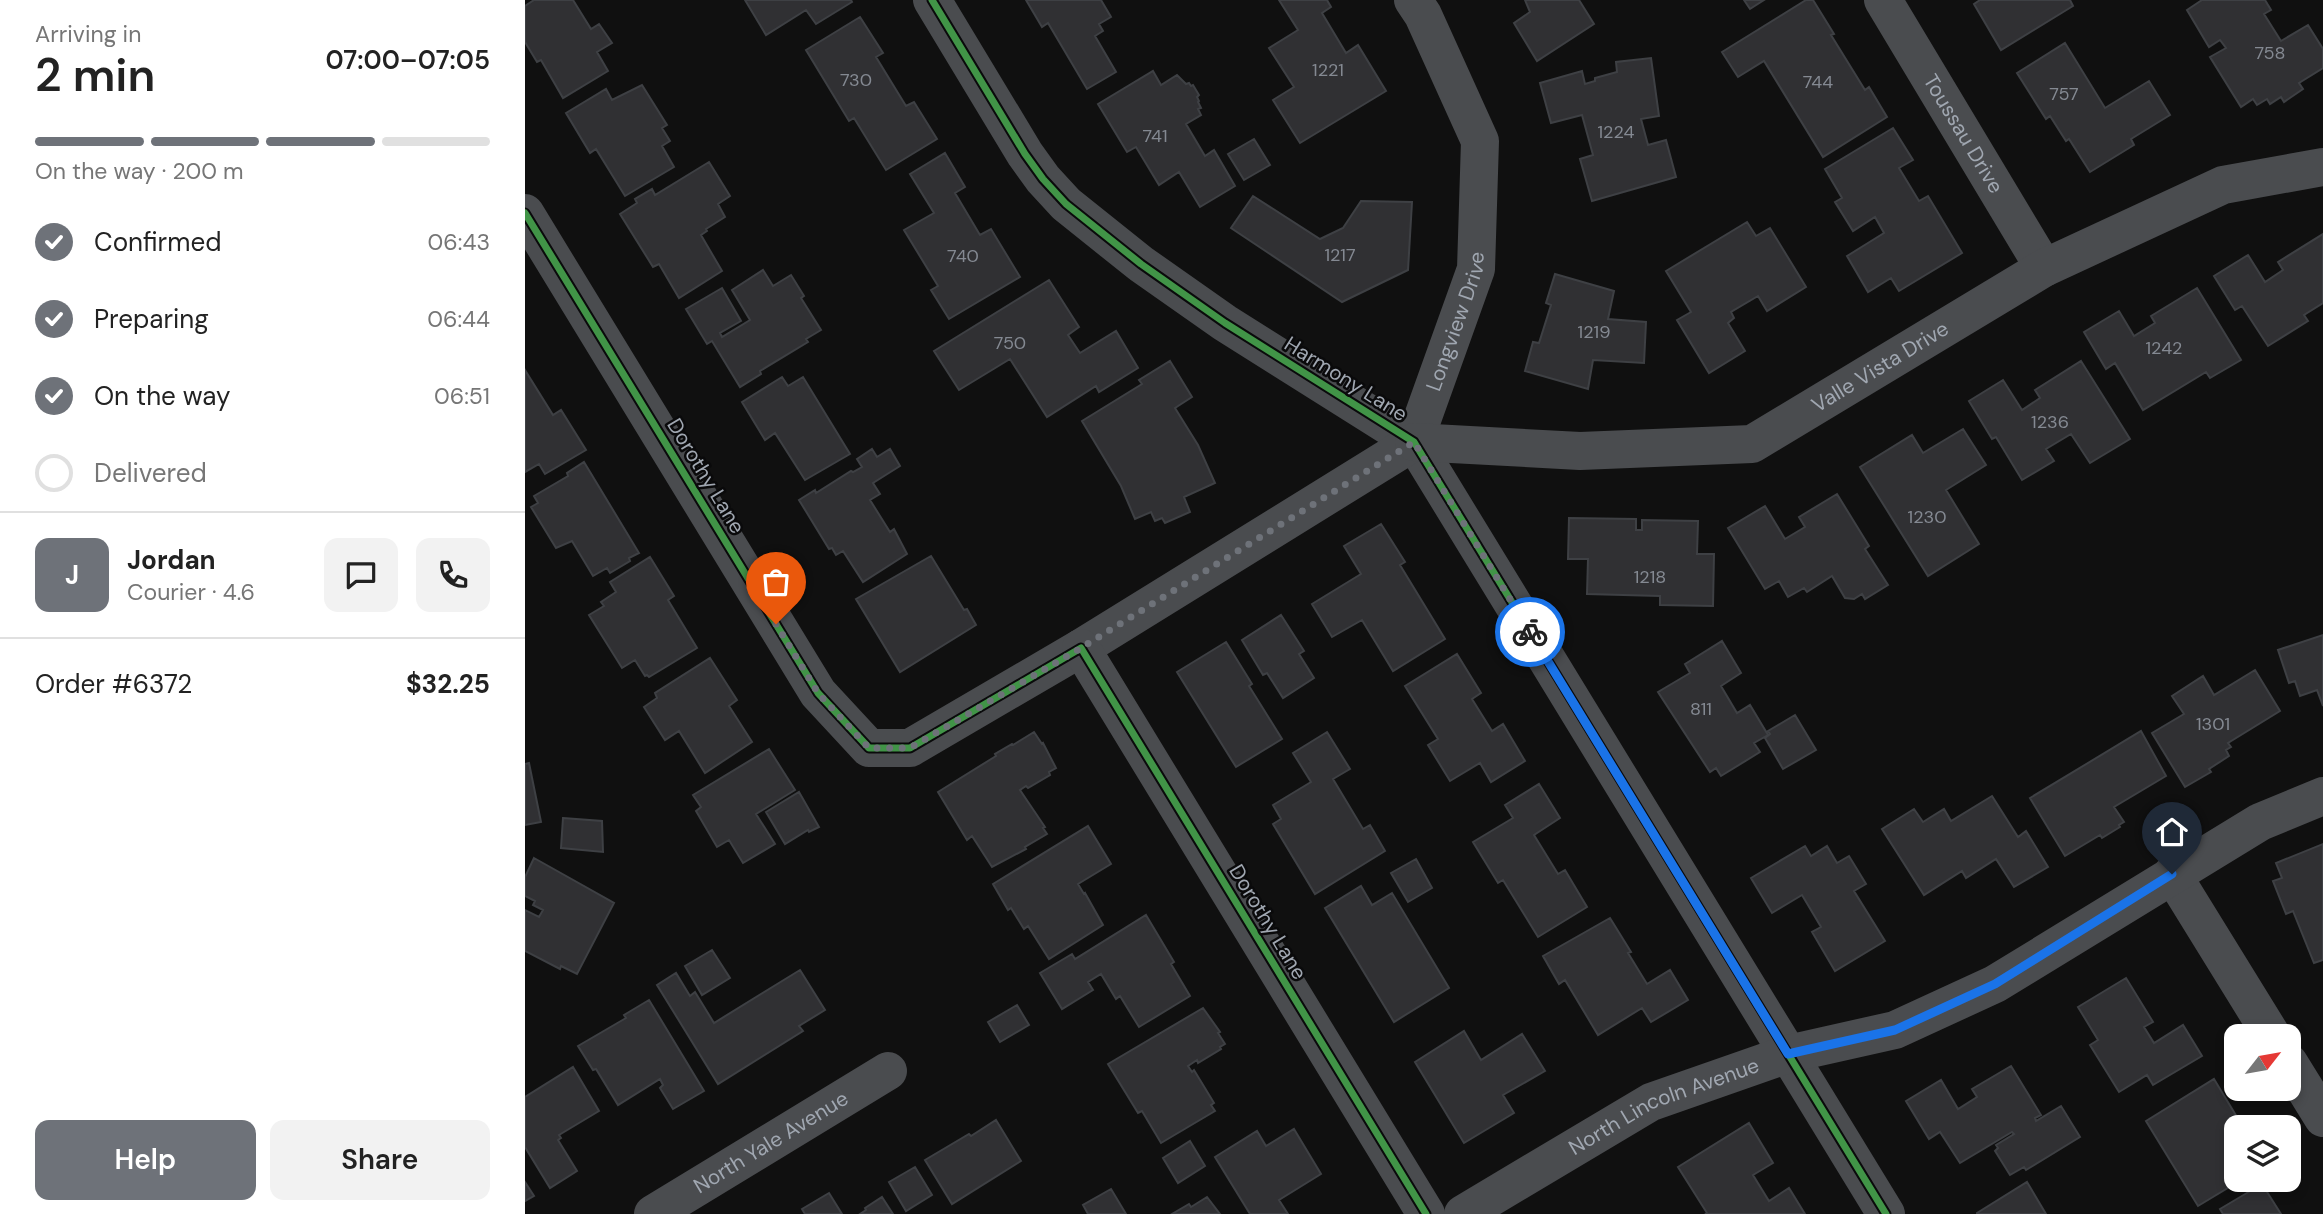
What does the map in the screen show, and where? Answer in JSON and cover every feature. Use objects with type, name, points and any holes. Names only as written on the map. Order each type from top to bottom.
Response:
[{"type":"street","name":"Harmony Lane","points":[[932,0],[1025,154],[1066,204],[1141,264],[1225,323],[1414,442],[1886,1214]]},
{"type":"street","name":"Longview Drive","points":[[1413,0],[1423,15],[1480,141],[1476,269],[1414,442]]},
{"type":"street","name":"Toussau Drive","points":[[1883,0],[2044,268]]},
{"type":"street","name":"Valle Vista Drive","points":[[1414,442],[1580,451],[1752,444],[2044,268],[2223,185],[2323,167]]},
{"type":"street","name":"Dorothy Lane","points":[[525,213],[818,693],[869,748],[910,748],[1081,648],[1426,1214]]},
{"type":"street","points":[[1081,648],[1414,442]]},
{"type":"street","name":"North Lincoln Avenue","points":[[1462,1214],[1651,1102],[1788,1054],[1895,1030],[1995,984],[2260,822],[2323,796]]},
{"type":"street","points":[[2172,874],[2265,1024]]},
{"type":"street","name":"North Yale Avenue","points":[[653,1214],[888,1071]]},
{"type":"street","points":[[2301,1082],[2323,1118]]},
{"type":"building","points":[[534,0],[573,0],[591,29],[599,24],[612,43],[597,52],[608,71],[563,98],[541,60],[537,62],[525,42],[525,6]]},
{"type":"building","points":[[745,0],[852,2],[816,24],[806,10],[766,35]]},
{"type":"building","points":[[1026,0],[1101,0],[1111,17],[1099,24],[1103,31],[1095,36],[1116,72],[1087,89],[1048,23],[1042,27]]},
{"type":"building","points":[[1279,0],[1327,0],[1331,7],[1322,13],[1346,53],[1358,45],[1386,91],[1300,143],[1273,100],[1294,87],[1269,48],[1298,30]]},
{"type":"building","points":[[1525,0],[1579,0],[1594,24],[1537,61],[1514,23],[1530,12]]},
{"type":"building","points":[[1744,0],[1764,0],[1750,9]]},
{"type":"building","points":[[1806,0],[1813,0],[1865,90],[1869,87],[1887,117],[1823,157],[1764,61],[1738,77],[1722,52]]},
{"type":"building","points":[[1980,0],[2070,0],[2073,6],[2001,50],[1974,4]]},
{"type":"building","points":[[2202,0],[2265,0],[2271,10],[2264,14],[2281,41],[2308,25],[2323,49],[2323,68],[2299,83],[2303,89],[2284,102],[2281,97],[2270,104],[2267,99],[2257,105],[2253,99],[2241,107],[2210,57],[2226,48],[2220,40],[2209,47],[2187,10]]},
{"type":"building","points":[[860,17],[883,53],[876,57],[906,106],[914,102],[937,139],[886,170],[854,118],[849,121],[806,50]]},
{"type":"building","points":[[2065,43],[2105,108],[2149,81],[2170,115],[2131,139],[2134,145],[2090,172],[2050,116],[2046,119],[2017,73]]},
{"type":"building","points":[[1651,58],[1659,116],[1641,119],[1648,145],[1666,140],[1676,177],[1592,201],[1580,159],[1593,155],[1582,115],[1551,123],[1540,83],[1582,71],[1585,84],[1595,81],[1595,78],[1617,72],[1616,62]]},
{"type":"building","points":[[1153,71],[1161,85],[1177,75],[1186,84],[1193,85],[1199,95],[1197,97],[1201,108],[1198,109],[1201,115],[1186,124],[1205,156],[1214,150],[1235,186],[1200,207],[1179,172],[1159,185],[1136,147],[1127,152],[1098,104]]},
{"type":"building","points":[[642,85],[667,125],[662,128],[670,141],[662,146],[674,167],[625,196],[596,149],[590,153],[566,113],[606,89],[612,100]]},
{"type":"building","points":[[1893,128],[1913,160],[1899,168],[1919,201],[1928,196],[1962,253],[1899,291],[1891,278],[1868,292],[1847,256],[1884,233],[1875,217],[1853,231],[1835,202],[1842,198],[1825,169]]},
{"type":"building","points":[[1254,139],[1270,165],[1244,180],[1228,154]]},
{"type":"building","points":[[945,153],[965,187],[955,193],[980,235],[991,229],[1020,277],[949,319],[931,290],[938,286],[904,230],[934,213],[910,174]]},
{"type":"building","points":[[709,162],[730,196],[718,204],[725,217],[701,235],[722,271],[679,298],[659,264],[653,267],[620,214],[637,203],[635,199],[652,189],[655,195]]},
{"type":"building","points":[[1253,196],[1320,239],[1343,228],[1361,201],[1412,202],[1408,270],[1342,302],[1231,228]]},
{"type":"building","points":[[1747,222],[1756,236],[1770,228],[1806,287],[1767,311],[1758,296],[1731,312],[1734,318],[1728,323],[1745,351],[1709,373],[1677,320],[1691,312],[1666,271]]},
{"type":"building","points":[[2323,234],[2323,303],[2304,315],[2308,321],[2268,346],[2242,306],[2235,310],[2214,276],[2248,255],[2265,282],[2283,270],[2278,262]]},
{"type":"building","points":[[763,270],[773,286],[791,275],[804,296],[801,298],[821,330],[806,339],[808,342],[760,371],[761,374],[740,387],[712,341],[707,344],[686,309],[722,288],[741,321],[720,333],[722,337],[750,320],[732,290]]},
{"type":"building","points":[[1555,274],[1614,291],[1608,319],[1646,322],[1644,363],[1593,360],[1588,389],[1525,371],[1533,342],[1539,343],[1551,305],[1546,303]]},
{"type":"building","points":[[1049,280],[1079,327],[1068,335],[1080,353],[1116,331],[1138,368],[1099,392],[1096,386],[1047,417],[1010,359],[959,390],[934,351]]},
{"type":"building","points":[[2197,288],[2241,360],[2210,378],[2206,372],[2143,410],[2115,363],[2106,369],[2084,332],[2119,311],[2134,336],[2155,323],[2151,316]]},
{"type":"building","points":[[1170,361],[1192,397],[1175,408],[1198,445],[1215,483],[1184,497],[1190,512],[1165,523],[1162,518],[1155,521],[1151,512],[1135,519],[1121,486],[1082,421],[1142,384],[1139,380]]},
{"type":"building","points":[[2081,361],[2130,439],[2090,463],[2071,434],[2046,449],[2054,461],[2022,480],[1996,437],[1992,439],[1969,401],[2003,380],[2022,410],[2040,398],[2035,390]]},
{"type":"building","points":[[525,370],[553,415],[561,410],[586,450],[545,474],[539,464],[525,472]]},
{"type":"building","points":[[782,377],[788,386],[803,377],[850,454],[805,480],[775,433],[765,440],[742,402]]},
{"type":"building","points":[[1963,429],[1986,465],[1946,490],[1979,544],[1928,576],[1860,467],[1912,435],[1923,453]]},
{"type":"building","points":[[872,449],[877,457],[890,449],[900,466],[873,483],[880,494],[870,500],[890,532],[894,529],[907,554],[863,582],[843,551],[836,555],[832,548],[829,549],[799,500],[862,467],[857,459]]},
{"type":"building","points":[[584,462],[639,553],[610,573],[607,568],[593,576],[572,541],[556,548],[531,507],[538,503],[534,496],[568,476],[567,473]]},
{"type":"building","points":[[1837,494],[1869,546],[1865,549],[1888,585],[1865,599],[1862,594],[1854,599],[1845,598],[1832,576],[1807,592],[1804,588],[1788,597],[1779,581],[1765,589],[1728,528],[1765,506],[1785,539],[1805,527],[1799,517]]},
{"type":"building","points":[[1569,518],[1636,519],[1636,530],[1642,530],[1642,520],[1698,521],[1697,554],[1714,554],[1713,606],[1660,605],[1660,596],[1587,594],[1588,559],[1568,559]]},
{"type":"building","points":[[1381,524],[1405,562],[1400,565],[1445,639],[1393,671],[1362,620],[1332,637],[1312,604],[1361,574],[1344,546]]},
{"type":"building","points":[[931,556],[976,625],[900,672],[856,599]]},
{"type":"building","points":[[650,557],[674,596],[668,600],[697,648],[649,677],[645,676],[635,660],[622,668],[589,615],[604,606],[601,602],[616,592],[610,582]]},
{"type":"building","points":[[1281,615],[1304,651],[1299,654],[1314,678],[1283,698],[1267,673],[1263,675],[1242,640]]},
{"type":"building","points":[[2323,635],[2323,706],[2317,690],[2300,696],[2295,681],[2289,683],[2278,650]]},
{"type":"building","points":[[1722,641],[1741,673],[1721,686],[1737,713],[1750,705],[1768,735],[1754,743],[1760,752],[1721,776],[1716,768],[1710,772],[1658,692],[1690,673],[1685,664]]},
{"type":"building","points":[[1226,642],[1282,739],[1236,767],[1177,672]]},
{"type":"building","points":[[1457,654],[1481,693],[1472,699],[1492,731],[1503,724],[1525,761],[1491,782],[1480,763],[1450,781],[1428,745],[1438,739],[1405,686]]},
{"type":"building","points":[[710,658],[737,700],[729,706],[752,742],[705,773],[679,731],[665,740],[644,707],[657,698],[655,693]]},
{"type":"building","points":[[2255,670],[2280,711],[2228,743],[2231,747],[2226,750],[2229,756],[2209,769],[2211,772],[2185,787],[2152,733],[2184,714],[2172,696],[2203,676],[2214,695]]},
{"type":"building","points":[[1795,715],[1816,750],[1783,769],[1765,738],[1770,734],[1768,731]]},
{"type":"building","points":[[2141,731],[2166,776],[2114,807],[2124,822],[2120,827],[2102,838],[2100,835],[2065,856],[2030,798]]},
{"type":"building","points":[[1034,732],[1056,768],[1049,772],[1050,775],[1020,790],[1047,834],[992,867],[972,836],[967,840],[938,792]]},
{"type":"building","points":[[1327,732],[1350,769],[1333,779],[1363,829],[1370,825],[1385,851],[1315,894],[1273,824],[1281,819],[1273,805],[1311,782],[1293,753]]},
{"type":"building","points":[[769,749],[795,790],[756,814],[775,844],[743,863],[729,840],[717,847],[696,811],[701,807],[693,795]]},
{"type":"building","points":[[529,763],[541,822],[525,825],[525,764]]},
{"type":"building","points":[[1539,784],[1560,818],[1534,835],[1558,874],[1565,870],[1587,907],[1538,937],[1503,880],[1498,883],[1473,842],[1513,818],[1505,805]]},
{"type":"building","points":[[799,792],[819,827],[809,832],[808,830],[785,844],[766,812]]},
{"type":"building","points":[[1992,796],[2018,837],[2026,831],[2048,867],[2014,887],[1996,859],[1966,878],[1962,871],[1924,895],[1882,829],[1914,809],[1923,822],[1944,809],[1951,821]]},
{"type":"building","points":[[563,818],[602,821],[603,852],[561,848]]},
{"type":"building","points":[[1088,826],[1111,864],[1078,884],[1103,925],[1049,959],[1028,926],[1024,929],[1011,908],[1008,910],[993,884]]},
{"type":"building","points":[[2323,844],[2323,960],[2314,963],[2293,911],[2286,914],[2273,881],[2282,878],[2276,863]]},
{"type":"building","points":[[1805,846],[1811,856],[1827,846],[1837,863],[1849,856],[1866,884],[1854,891],[1885,941],[1835,971],[1812,932],[1821,927],[1802,895],[1772,913],[1751,878]]},
{"type":"building","points":[[534,858],[614,903],[577,974],[561,966],[560,969],[525,951],[525,910],[539,917],[543,910],[533,905],[535,901],[525,896],[525,877]]},
{"type":"building","points":[[1416,859],[1432,888],[1408,902],[1391,873]]},
{"type":"building","points":[[1361,886],[1372,905],[1392,893],[1449,988],[1394,1022],[1325,908]]},
{"type":"building","points":[[1146,915],[1174,962],[1171,964],[1190,996],[1139,1027],[1120,996],[1116,999],[1101,974],[1088,982],[1093,990],[1062,1009],[1040,973],[1072,954],[1075,959]]},
{"type":"building","points":[[1610,918],[1647,984],[1670,970],[1688,1000],[1651,1022],[1642,1008],[1598,1035],[1565,980],[1559,984],[1543,956]]},
{"type":"building","points":[[712,950],[730,978],[702,995],[685,966]]},
{"type":"building","points":[[800,970],[825,1010],[799,1026],[803,1031],[718,1084],[657,985],[676,973],[690,996],[695,992],[714,1023]]},
{"type":"building","points":[[2126,978],[2153,1022],[2144,1027],[2154,1043],[2183,1025],[2202,1056],[2153,1085],[2147,1075],[2119,1092],[2090,1045],[2098,1040],[2078,1007]]},
{"type":"building","points":[[649,1000],[704,1091],[673,1109],[660,1088],[663,1085],[660,1079],[618,1105],[578,1046],[626,1018],[624,1015]]},
{"type":"building","points":[[1017,1005],[1029,1025],[1000,1042],[988,1022]]},
{"type":"building","points":[[1203,1008],[1225,1044],[1198,1063],[1197,1060],[1188,1066],[1192,1072],[1194,1070],[1214,1103],[1211,1105],[1215,1111],[1161,1143],[1142,1111],[1138,1113],[1108,1064]]},
{"type":"building","points":[[1464,1031],[1481,1060],[1522,1034],[1545,1071],[1503,1095],[1514,1113],[1464,1143],[1415,1062]]},
{"type":"building","points":[[2011,1066],[2041,1115],[2035,1118],[2036,1121],[2061,1106],[2080,1137],[2026,1170],[2024,1167],[2010,1175],[1995,1151],[1998,1148],[1996,1145],[2014,1134],[2012,1132],[1960,1163],[1940,1132],[1929,1139],[1906,1101],[1941,1080],[1958,1109],[1977,1097],[1972,1089]]},
{"type":"building","points":[[573,1067],[599,1111],[559,1135],[561,1138],[558,1140],[577,1171],[550,1188],[525,1147],[525,1097]]},
{"type":"building","points":[[2214,1079],[2224,1096],[2224,1101],[2227,1101],[2236,1115],[2224,1115],[2224,1190],[2198,1206],[2146,1121]]},
{"type":"building","points":[[996,1120],[1021,1161],[952,1204],[925,1160]]},
{"type":"building","points":[[1749,1123],[1773,1163],[1753,1175],[1769,1201],[1789,1188],[1805,1214],[1705,1214],[1707,1213],[1678,1167]]},
{"type":"building","points":[[1294,1129],[1321,1174],[1279,1200],[1288,1214],[1250,1214],[1215,1157],[1257,1131],[1266,1146]]},
{"type":"building","points":[[1190,1141],[1205,1166],[1178,1183],[1163,1158]]},
{"type":"building","points":[[915,1167],[932,1195],[906,1211],[889,1182]]},
{"type":"building","points":[[525,1182],[534,1196],[525,1201]]},
{"type":"building","points":[[2027,1182],[2046,1214],[1977,1214],[1977,1213]]},
{"type":"building","points":[[1111,1189],[1126,1214],[1088,1214],[1083,1205]]},
{"type":"building","points":[[2249,1192],[2267,1192],[2281,1214],[2223,1214],[2220,1209]]},
{"type":"building","points":[[829,1193],[842,1214],[805,1214],[802,1209]]},
{"type":"building","points":[[882,1197],[893,1214],[860,1214],[865,1208]]},
{"type":"building","points":[[1207,1197],[1220,1214],[1172,1214],[1189,1204],[1191,1207]]},
{"type":"cycle path","points":[[932,0],[1025,154],[1066,204],[1141,264],[1225,323],[1414,442],[1886,1214]]},
{"type":"cycle path","points":[[525,213],[818,693],[869,748],[910,748],[1081,648],[1426,1214]]},
{"type":"way so far","points":[[776,624],[818,693],[869,748],[910,748],[1081,648],[1414,442],[1530,632]]},
{"type":"route","points":[[1530,632],[1788,1054],[1895,1030],[1995,984],[2172,874]]}]
